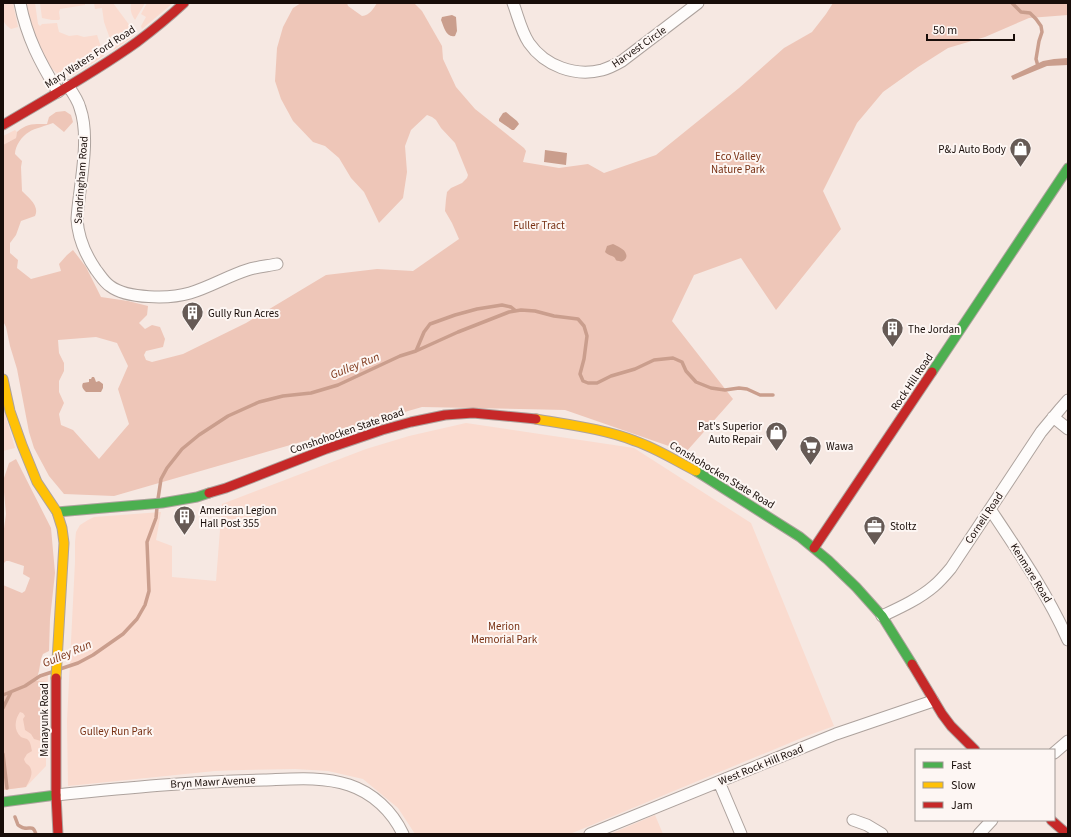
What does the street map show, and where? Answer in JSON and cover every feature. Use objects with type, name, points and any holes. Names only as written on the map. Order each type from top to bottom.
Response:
[{"type":"main road","name":"Mary Waters Ford Road","points":[[3,125],[130,48],[184,3]]},
{"type":"main road","name":"Rock Hill Road","points":[[814,548],[1068,168]]},
{"type":"main road","points":[[3,379],[10,411],[37,482],[57,512]]},
{"type":"main road","name":"Conshohocken State Road","points":[[57,512],[157,503],[197,497],[212,493],[326,449],[368,435],[411,422],[445,415],[473,413],[528,418],[579,426],[619,436],[647,446],[702,475],[814,548],[856,587],[882,616],[933,700],[951,726],[974,749]]},
{"type":"main road","name":"Manayunk Road","points":[[57,512],[62,528],[64,544],[56,671],[56,796],[58,834]]},
{"type":"main road","name":"Bryn Mawr Avenue","points":[[3,802],[56,796]]},
{"type":"main road","points":[[1052,821],[1067,834]]},
{"type":"street","points":[[20,3],[25,28],[33,48],[58,92]]},
{"type":"street","name":"Harvest Circle","points":[[513,3],[525,36],[534,49],[546,60],[555,65],[564,69],[583,72],[601,70],[622,61],[698,3]]},
{"type":"street","name":"Sandringham Road","points":[[68,86],[81,108],[85,133],[77,219],[78,231],[81,242],[92,264],[100,276],[110,286],[137,296],[169,297],[202,289],[248,270],[277,264]]},
{"type":"street","name":"Cornell Road","points":[[882,616],[933,587],[951,568],[1041,432],[1068,400]]},
{"type":"street","points":[[1053,417],[1068,429]]},
{"type":"street","name":"Kenmare Road","points":[[990,509],[1052,606],[1068,640]]},
{"type":"street","name":"West Rock Hill Road","points":[[590,834],[836,734],[933,700]]},
{"type":"street","points":[[1055,752],[1068,741]]},
{"type":"street","name":"Bryn Mawr Avenue","points":[[56,796],[154,786],[246,780],[322,780],[348,784],[372,796],[392,814],[403,834]]},
{"type":"street","points":[[719,782],[741,834]]},
{"type":"street","points":[[852,820],[867,825],[882,834]]},
{"type":"street","points":[[979,834],[991,821]]},
{"type":"green space","points":[[3,3],[13,3],[18,27],[11,29],[5,24],[3,18]]},
{"type":"green space","points":[[26,3],[35,3],[38,24],[40,26],[42,24],[57,23],[59,32],[69,36],[77,35],[84,37],[97,35],[104,56],[73,75],[57,73],[52,69],[43,55],[29,19]]},
{"type":"green space","points":[[40,3],[85,3],[85,5],[60,9],[60,19],[52,20],[42,18]]},
{"type":"green space","points":[[94,3],[102,3],[103,5],[103,3],[113,3],[136,34],[114,50],[104,22],[102,8],[95,9]]},
{"type":"green space","points":[[131,3],[145,3],[135,20],[131,12]]},
{"type":"green space","points":[[147,3],[173,3],[142,29],[141,26],[146,17],[141,14]]},
{"type":"green space","points":[[301,3],[347,3],[348,6],[362,16],[369,13],[377,3],[414,3],[422,11],[442,46],[443,59],[456,87],[475,109],[524,148],[526,151],[523,162],[559,168],[588,164],[604,173],[656,155],[739,88],[784,48],[812,32],[833,3],[1068,3],[1068,15],[1029,18],[985,37],[948,48],[883,92],[857,123],[823,191],[841,229],[776,310],[741,258],[694,275],[672,321],[733,399],[686,452],[565,410],[422,407],[114,496],[64,494],[49,476],[34,448],[29,432],[17,369],[3,321],[3,145],[16,138],[17,132],[24,127],[47,124],[49,117],[56,112],[65,111],[71,115],[73,122],[64,132],[53,123],[31,131],[21,139],[16,148],[15,154],[22,161],[22,191],[33,202],[36,209],[35,216],[21,221],[16,235],[10,243],[10,253],[18,260],[17,268],[31,279],[61,271],[59,264],[73,250],[86,267],[101,297],[148,306],[147,315],[139,323],[145,329],[152,325],[160,327],[165,339],[163,347],[146,351],[144,355],[146,360],[152,362],[183,354],[246,323],[326,275],[377,269],[413,271],[459,239],[445,211],[446,199],[447,192],[451,188],[462,183],[468,175],[455,143],[432,117],[427,115],[411,130],[405,146],[407,172],[403,198],[379,223],[364,192],[351,178],[339,158],[325,146],[313,142],[293,121],[281,99],[275,81],[277,48],[283,27],[293,8]],"holes":[[[96,337],[117,343],[128,366],[118,389],[129,424],[99,459],[73,430],[61,425],[59,414],[64,403],[59,392],[59,381],[64,371],[64,363],[59,353],[58,340]]]},
{"type":"green space","points":[[15,130],[17,132],[16,138],[3,145],[3,136]]},
{"type":"green space","points":[[3,406],[15,448],[3,451]]},
{"type":"green space","name":"Merion Memorial Park","points":[[466,423],[634,448],[751,523],[834,726],[570,834],[415,834],[398,808],[363,779],[328,771],[295,769],[215,771],[68,786],[67,721],[75,542],[76,532],[80,525],[94,517],[161,512],[156,540],[172,546],[172,577],[216,581],[222,504],[366,449],[409,436]]},
{"type":"green space","points":[[16,459],[51,528],[55,573],[50,619],[49,651],[43,654],[36,681],[48,682],[46,745],[41,741],[34,739],[31,734],[25,730],[23,719],[25,716],[20,712],[16,721],[16,728],[18,734],[27,739],[31,745],[32,751],[27,754],[24,759],[31,770],[30,780],[26,787],[3,790],[3,585],[22,593],[25,591],[30,578],[23,574],[24,566],[9,561],[6,561],[3,564],[3,536],[6,514],[3,481],[9,463]]},
{"type":"green space","points":[[48,675],[46,766],[26,787],[3,790],[3,697]]},
{"type":"green space","points":[[655,815],[663,834],[610,834]]},
{"type":"shaded area","points":[[452,15],[456,17],[457,31],[455,36],[447,34],[441,20],[442,17]]},
{"type":"shaded area","points":[[1068,58],[1068,65],[1047,66],[1013,80],[1011,76],[1043,61]]},
{"type":"shaded area","points":[[506,112],[519,124],[514,130],[499,121],[503,113]]},
{"type":"shaded area","points":[[545,150],[567,153],[566,165],[544,162]]},
{"type":"shaded area","points":[[613,244],[625,252],[626,258],[624,261],[617,260],[605,252],[607,246]]},
{"type":"shaded area","points":[[94,377],[96,382],[99,381],[103,384],[101,392],[86,392],[83,389],[83,383],[89,382],[89,379]]},
{"type":"waterway","points":[[1012,3],[1021,12],[1030,13],[1041,26],[1042,32],[1036,59],[1038,66]]},
{"type":"waterway","points":[[416,351],[424,332],[430,324],[477,309],[502,305],[511,307],[516,311]]},
{"type":"waterway","name":"Gulley Run","points":[[158,499],[161,479],[167,468],[182,449],[199,435],[228,416],[259,402],[283,396],[311,393],[338,385],[400,356],[416,351],[458,332],[509,312],[521,310],[535,311],[554,316],[578,319],[584,326],[587,336],[584,359],[580,374],[583,381],[588,383],[597,383],[611,376],[635,369],[654,360],[673,358],[682,362],[686,371],[696,382],[711,388],[725,390],[739,388],[747,389],[760,395],[773,395]]},
{"type":"waterway","name":"Gulley Run","points":[[60,669],[78,663],[93,655],[123,634],[137,619],[145,605],[149,591],[147,542],[156,518],[157,507]]},
{"type":"waterway","name":"Gulley Run","points":[[3,695],[25,686],[40,676],[52,672]]},
{"type":"waterway","points":[[3,708],[11,692]]},
{"type":"waterway","points":[[3,754],[7,788]]},
{"type":"waterway","points":[[15,817],[18,825],[23,828],[33,828],[36,834]]},
{"type":"traffic: fast","points":[[932,372],[1068,168]]},
{"type":"traffic: fast","points":[[696,471],[800,537],[828,560],[856,587],[882,616],[912,664]]},
{"type":"traffic: fast","points":[[57,512],[162,503],[197,497],[209,493]]},
{"type":"traffic: fast","points":[[3,802],[56,795]]},
{"type":"traffic: slow","points":[[3,379],[10,411],[22,445],[37,482],[57,512],[62,528],[64,543],[56,678]]},
{"type":"traffic: slow","points":[[536,419],[611,433],[651,447],[696,471]]},
{"type":"traffic: jam","points":[[3,125],[71,85],[121,53],[155,28],[184,3]]},
{"type":"traffic: jam","points":[[814,548],[932,372]]},
{"type":"traffic: jam","points":[[209,493],[226,488],[326,449],[411,422],[445,415],[473,413],[536,419]]},
{"type":"traffic: jam","points":[[912,664],[942,714],[951,726],[974,749]]},
{"type":"traffic: jam","points":[[56,678],[56,795],[58,834]]},
{"type":"traffic: jam","points":[[1052,821],[1067,834]]},
{"type":"place","name":"P&J Auto Body","points":[[1021,168]]},
{"type":"place","name":"Gully Run Acres","points":[[193,332]]},
{"type":"place","name":"The Jordan","points":[[892,348]]},
{"type":"place","name":"Pat's Superior Auto Repair","points":[[777,452]]},
{"type":"place","name":"Wawa","points":[[810,466]]},
{"type":"place","name":"American Legion Hall Post 355","points":[[185,536]]},
{"type":"place","name":"Stoltz","points":[[874,546]]},
{"type":"park label","name":"Eco Valley Nature Park","points":[[738,162]]},
{"type":"park label","name":"Fuller Tract","points":[[539,225]]},
{"type":"park label","name":"Gulley Run Park","points":[[116,731]]}]
